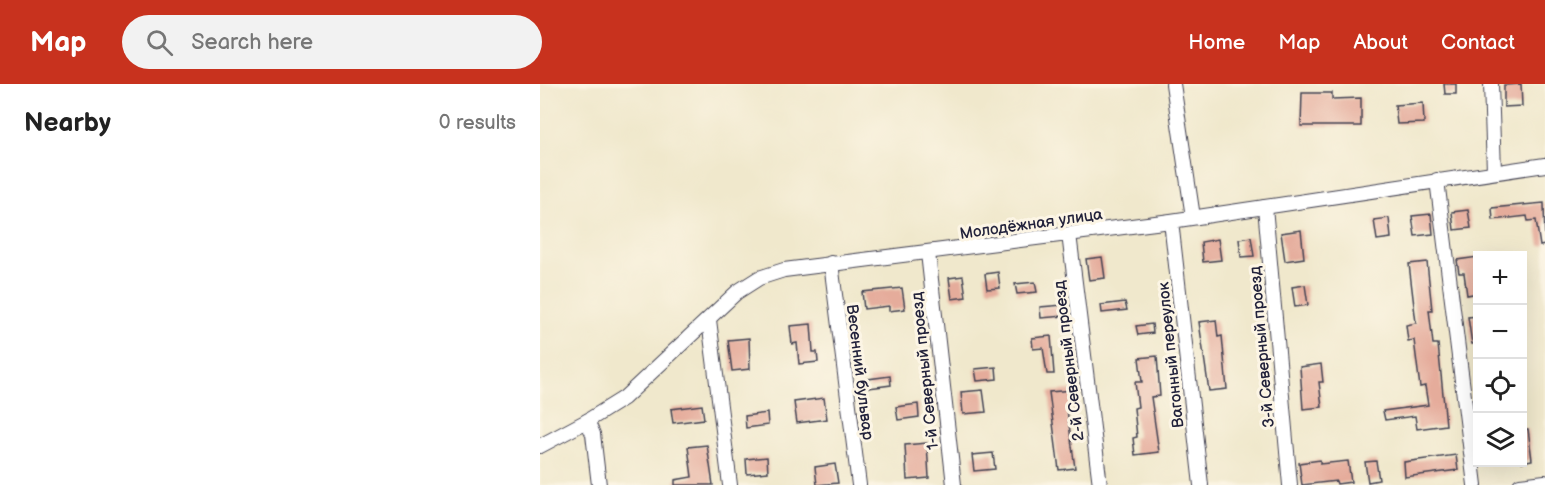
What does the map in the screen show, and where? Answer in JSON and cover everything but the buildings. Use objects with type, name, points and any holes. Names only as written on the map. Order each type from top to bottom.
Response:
[{"type":"street","points":[[1173,84],[1193,217]]},
{"type":"street","points":[[1491,84],[1494,171]]},
{"type":"street","name":"Молодёжная улица","points":[[540,446],[590,427],[737,292],[759,278],[784,270],[1171,221],[1545,165]]},
{"type":"street","points":[[1437,180],[1474,485]]},
{"type":"street","name":"3-й Северный проезд","points":[[1265,207],[1290,485]]},
{"type":"street","name":"Вагонный переулок","points":[[1171,221],[1201,485]]},
{"type":"street","name":"2-й Северный проезд","points":[[1069,234],[1100,485]]},
{"type":"street","name":"1-й Северный проезд","points":[[928,253],[954,485]]},
{"type":"street","name":"Весенний бульвар","points":[[831,263],[859,485]]},
{"type":"street","points":[[709,320],[730,485]]},
{"type":"street","points":[[590,427],[599,485]]},
{"type":"street","points":[[1520,485],[1545,482]]}]
